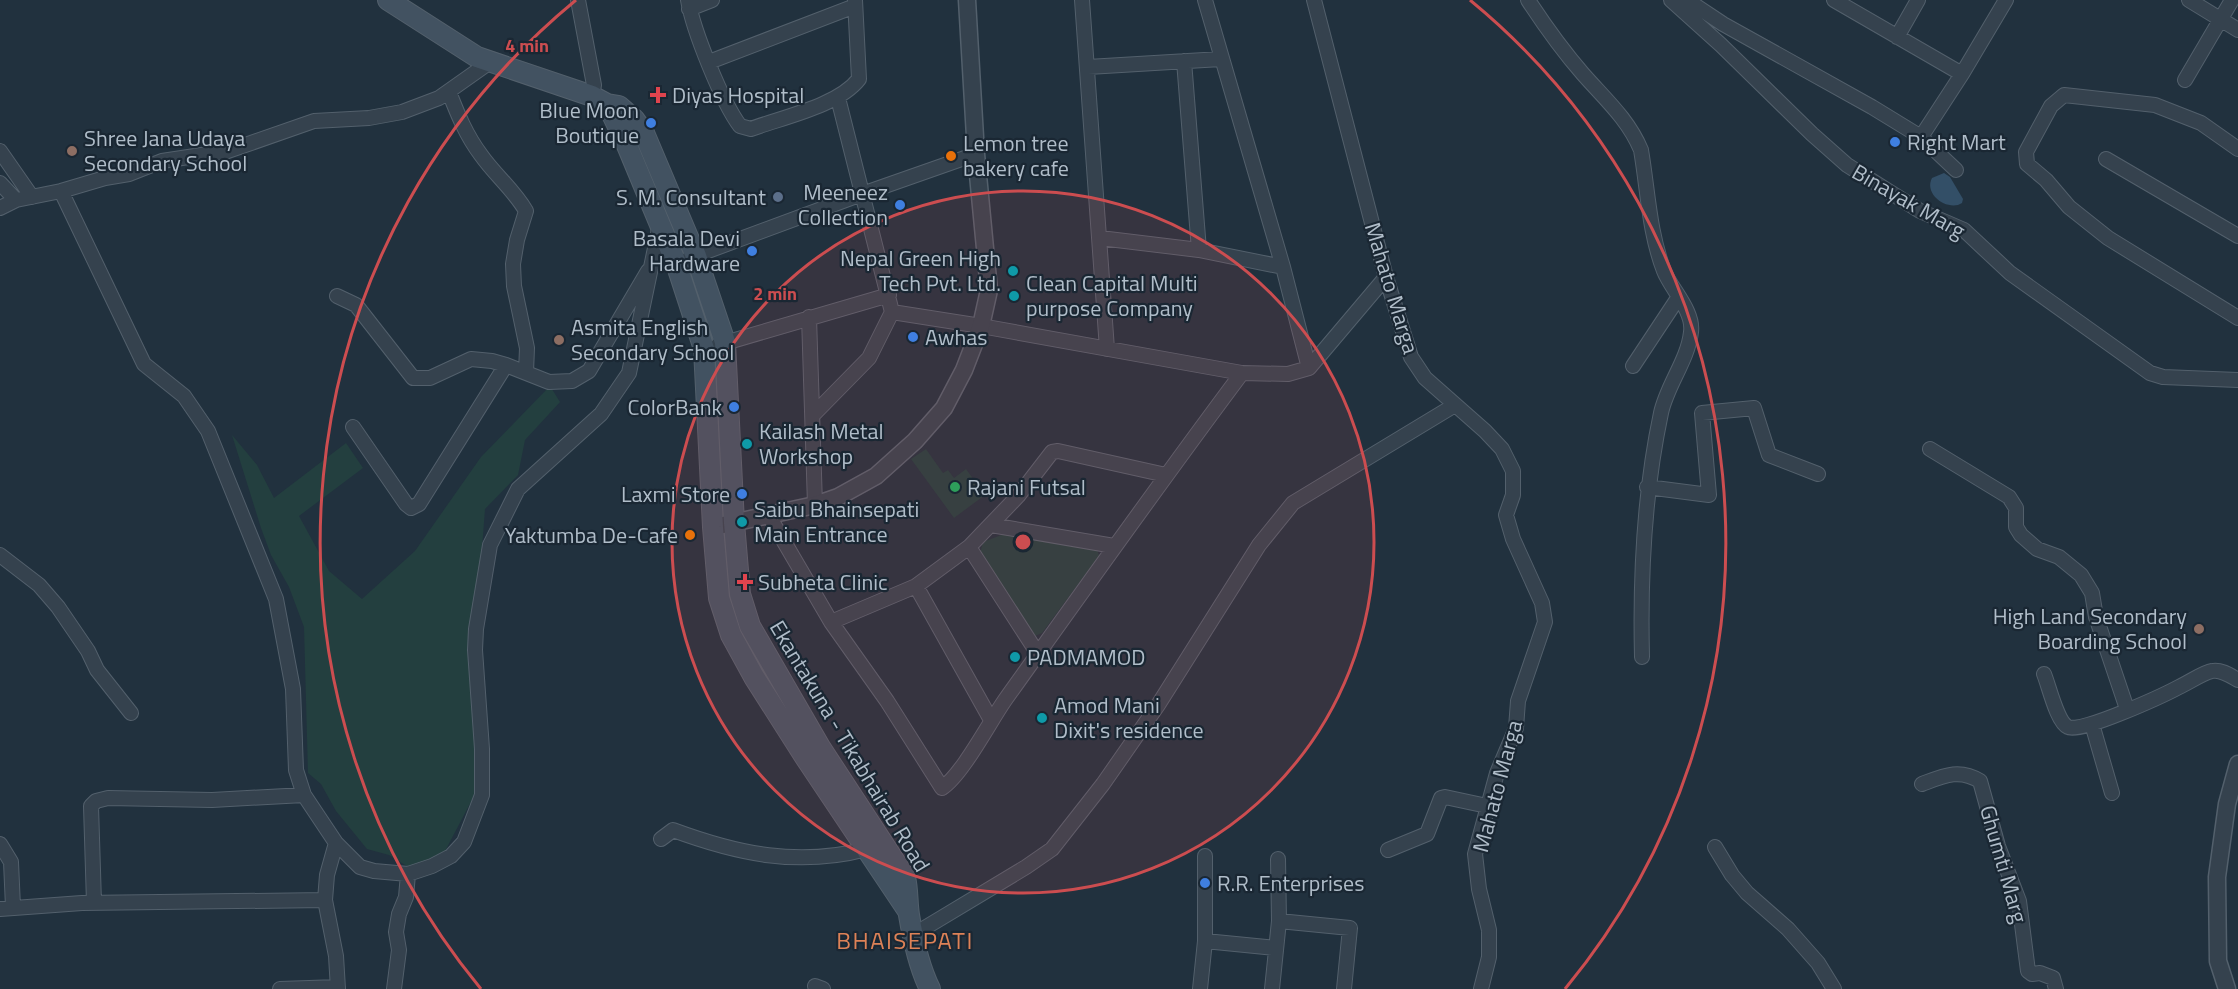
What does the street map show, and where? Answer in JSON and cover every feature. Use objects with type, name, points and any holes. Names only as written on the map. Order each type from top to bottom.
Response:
[{"type":"main road","name":"Ekantakuna - Tikabhairab Road","points":[[388,0],[468,51],[490,62],[619,106],[634,119],[644,133],[696,256],[725,342],[740,594],[750,626],[812,752],[867,849],[908,911]]},
{"type":"main road","name":"Ekantakuna - Tikabhairab Road","points":[[599,100],[626,143],[676,263],[704,349],[719,598],[731,634],[754,677],[904,877],[909,891],[908,911],[913,935],[930,989]]},
{"type":"street","points":[[578,0],[594,85],[599,100]]},
{"type":"street","points":[[709,62],[855,3],[859,79],[851,89],[838,98],[751,129],[740,126],[731,115],[709,62],[689,4],[712,0]]},
{"type":"street","points":[[713,527],[815,505],[838,497],[876,476],[915,441],[944,408],[964,370],[981,326],[989,290],[976,154],[967,0]]},
{"type":"street","points":[[1082,0],[1107,349]]},
{"type":"street","points":[[1205,0],[1283,267],[1309,368]]},
{"type":"street","name":"Mahato Marga","points":[[1314,0],[1386,277],[1411,357],[1425,378],[1502,448],[1513,471],[1513,495],[1506,515],[1513,539],[1542,603],[1545,622],[1518,701],[1516,728],[1497,773],[1475,854],[1479,889],[1489,930],[1489,957],[1481,989]]},
{"type":"street","points":[[1528,0],[1543,24],[1582,73],[1616,108],[1636,138],[1641,150],[1653,237],[1666,275],[1690,319],[1691,331],[1662,410],[1647,487],[1641,590],[1642,657]]},
{"type":"street","name":"Binayak Marg","points":[[1671,0],[1847,165],[1920,211],[1964,230],[2010,273],[2150,373],[2163,377],[2238,380]]},
{"type":"street","points":[[1687,0],[1723,24],[1872,106],[1921,137],[1956,170]]},
{"type":"street","points":[[1834,0],[1962,74]]},
{"type":"street","points":[[1897,37],[1918,0]]},
{"type":"street","points":[[1921,137],[2006,0]]},
{"type":"street","points":[[2189,0],[2238,30]]},
{"type":"street","points":[[2185,80],[2232,0]]},
{"type":"street","points":[[1088,67],[1221,59]]},
{"type":"street","points":[[1184,61],[1198,250]]},
{"type":"street","points":[[0,208],[16,200],[129,174],[162,160],[228,151],[314,121],[369,118],[402,112],[439,98],[490,62]]},
{"type":"street","points":[[449,92],[463,130],[526,211],[517,240],[513,264],[514,286],[527,348],[526,372]]},
{"type":"street","points":[[2238,149],[2201,123],[2155,105],[2064,95],[2051,106],[2026,152],[2025,159],[2027,164],[2046,180],[2069,207],[2108,238],[2238,318]]},
{"type":"street","points":[[813,415],[869,358],[892,312],[838,98]]},
{"type":"street","points":[[0,151],[32,197]]},
{"type":"street","points":[[676,263],[976,154]]},
{"type":"street","points":[[2106,159],[2238,236]]},
{"type":"street","points":[[0,183],[16,200]]},
{"type":"street","points":[[61,191],[144,364],[183,396],[208,431],[276,599],[292,689],[296,770],[304,795],[336,843],[360,867],[374,871],[408,874],[432,866],[451,856],[458,849],[464,842],[482,795],[482,749],[475,650],[476,628],[490,545],[518,489],[601,414],[628,373],[653,262],[659,224],[678,216]]},
{"type":"street","points":[[1100,238],[1198,250],[1283,267]]},
{"type":"street","points":[[337,296],[356,305],[413,378],[430,378],[471,359],[492,360],[549,382],[572,381],[589,371],[653,262]]},
{"type":"street","points":[[892,312],[1242,373],[1288,374],[1309,368],[1386,277]]},
{"type":"street","points":[[704,349],[889,295]]},
{"type":"street","points":[[1633,366],[1678,298]]},
{"type":"street","points":[[809,317],[815,505]]},
{"type":"street","points":[[353,427],[405,504],[411,508],[419,504],[506,365]]},
{"type":"street","points":[[769,516],[831,622],[887,701],[942,788],[952,782],[991,720],[1114,546],[1242,373]]},
{"type":"street","points":[[913,935],[1052,849],[1158,705],[1259,545],[1293,503],[1455,405]]},
{"type":"street","points":[[1647,487],[1709,495],[1702,413],[1754,408],[1769,455],[1818,474]]},
{"type":"street","points":[[1930,449],[2009,497],[2016,507],[2016,527],[2020,535],[2037,549],[2059,557],[2081,575],[2092,593],[2096,616],[2127,709]]},
{"type":"street","points":[[831,622],[916,586],[969,547],[1018,496],[1052,452],[1058,451],[1166,475]]},
{"type":"street","points":[[991,525],[1114,546]]},
{"type":"street","points":[[969,547],[1038,654]]},
{"type":"street","points":[[0,555],[39,585],[58,607],[88,651],[97,670],[130,713]]},
{"type":"street","points":[[916,586],[991,720]]},
{"type":"street","points":[[2044,674],[2060,718],[2066,727],[2072,729],[2092,724],[2150,701],[2213,670],[2238,680]]},
{"type":"street","points":[[2092,724],[2112,793]]},
{"type":"street","points":[[2227,989],[2218,961],[2217,877],[2227,804],[2238,764]]},
{"type":"street","name":"Ghumti Marg","points":[[1923,784],[1948,774],[1960,773],[1980,781],[1998,846],[2019,901],[2028,971],[2032,974],[2053,978],[2056,989]]},
{"type":"street","points":[[94,903],[91,806],[96,801],[108,798],[212,800],[304,795]]},
{"type":"street","points":[[1388,850],[1427,834],[1441,798],[1487,806]]},
{"type":"street","points":[[661,839],[673,830],[745,853],[811,859],[867,849]]},
{"type":"street","points":[[280,989],[338,988],[336,956],[326,900],[327,874],[336,843]]},
{"type":"street","points":[[0,844],[11,862],[7,908],[94,903],[326,900]]},
{"type":"street","points":[[1715,846],[1732,875],[1747,894],[1788,929],[1818,963],[1833,989]]},
{"type":"street","points":[[1200,989],[1205,941],[1204,855]]},
{"type":"street","points":[[1272,989],[1279,921],[1278,859]]},
{"type":"street","points":[[394,989],[399,950],[396,932],[399,914],[406,897],[408,874]]},
{"type":"street","points":[[1279,921],[1350,928],[1344,989]]},
{"type":"street","points":[[1205,941],[1276,948]]},
{"type":"green space","points":[[550,386],[560,402],[525,440],[518,475],[485,509],[471,693],[475,794],[443,855],[410,868],[389,855],[367,849],[336,811],[321,784],[308,773],[304,627],[289,587],[271,555],[232,435],[257,465],[274,498],[346,443],[363,468],[299,516],[329,571],[362,599],[415,551],[481,457]]},
{"type":"green space","name":"Rajani Futsal","points":[[926,449],[943,473],[948,470],[954,478],[966,469],[985,495],[954,518],[911,459]]},
{"type":"green space","points":[[1004,534],[1097,549],[1099,556],[1042,633],[1035,636],[980,553],[983,542]]},
{"type":"water","points":[[1944,173],[1950,177],[1963,199],[1962,203],[1944,204],[1934,196],[1930,184],[1932,178]]},
{"type":"place","name":"Diyas Hospital","points":[[658,95]]},
{"type":"place","name":"Blue Moon Boutique","points":[[651,123]]},
{"type":"place","name":"Right Mart","points":[[1895,142]]},
{"type":"place","name":"Shree Jana Udaya Secondary School","points":[[72,151]]},
{"type":"place","name":"Lemon tree bakery cafe","points":[[951,156]]},
{"type":"place","name":"S. M. Consultant","points":[[778,197]]},
{"type":"place","name":"Meeneez Collection","points":[[900,205]]},
{"type":"place","name":"Basala Devi Hardware","points":[[752,251]]},
{"type":"place","name":"Nepal Green High Tech Pvt. Ltd.","points":[[1013,271]]},
{"type":"place","name":"Clean Capital Multi purpose Company","points":[[1014,296]]},
{"type":"place","name":"Awhas","points":[[913,337]]},
{"type":"place","name":"Asmita English Secondary School","points":[[559,340]]},
{"type":"place","name":"ColorBank","points":[[734,407]]},
{"type":"place","name":"Kailash Metal Workshop","points":[[747,444]]},
{"type":"place","name":"Rajani Futsal","points":[[955,487]]},
{"type":"place","name":"Laxmi Store","points":[[742,494]]},
{"type":"place","name":"Saibu Bhainsepati Main Entrance","points":[[742,522]]},
{"type":"place","name":"Yaktumba De-Cafe","points":[[690,535]]},
{"type":"place","name":"Subheta Clinic","points":[[745,582]]},
{"type":"place","name":"High Land Secondary Boarding School","points":[[2199,629]]},
{"type":"place","name":"PADMAMOD","points":[[1015,657]]},
{"type":"place","name":"Amod Mani Dixit's residence","points":[[1042,718]]},
{"type":"place","name":"R.R. Enterprises","points":[[1205,883]]},
{"type":"district","name":"BHAISEPATI","points":[[905,941]]}]
